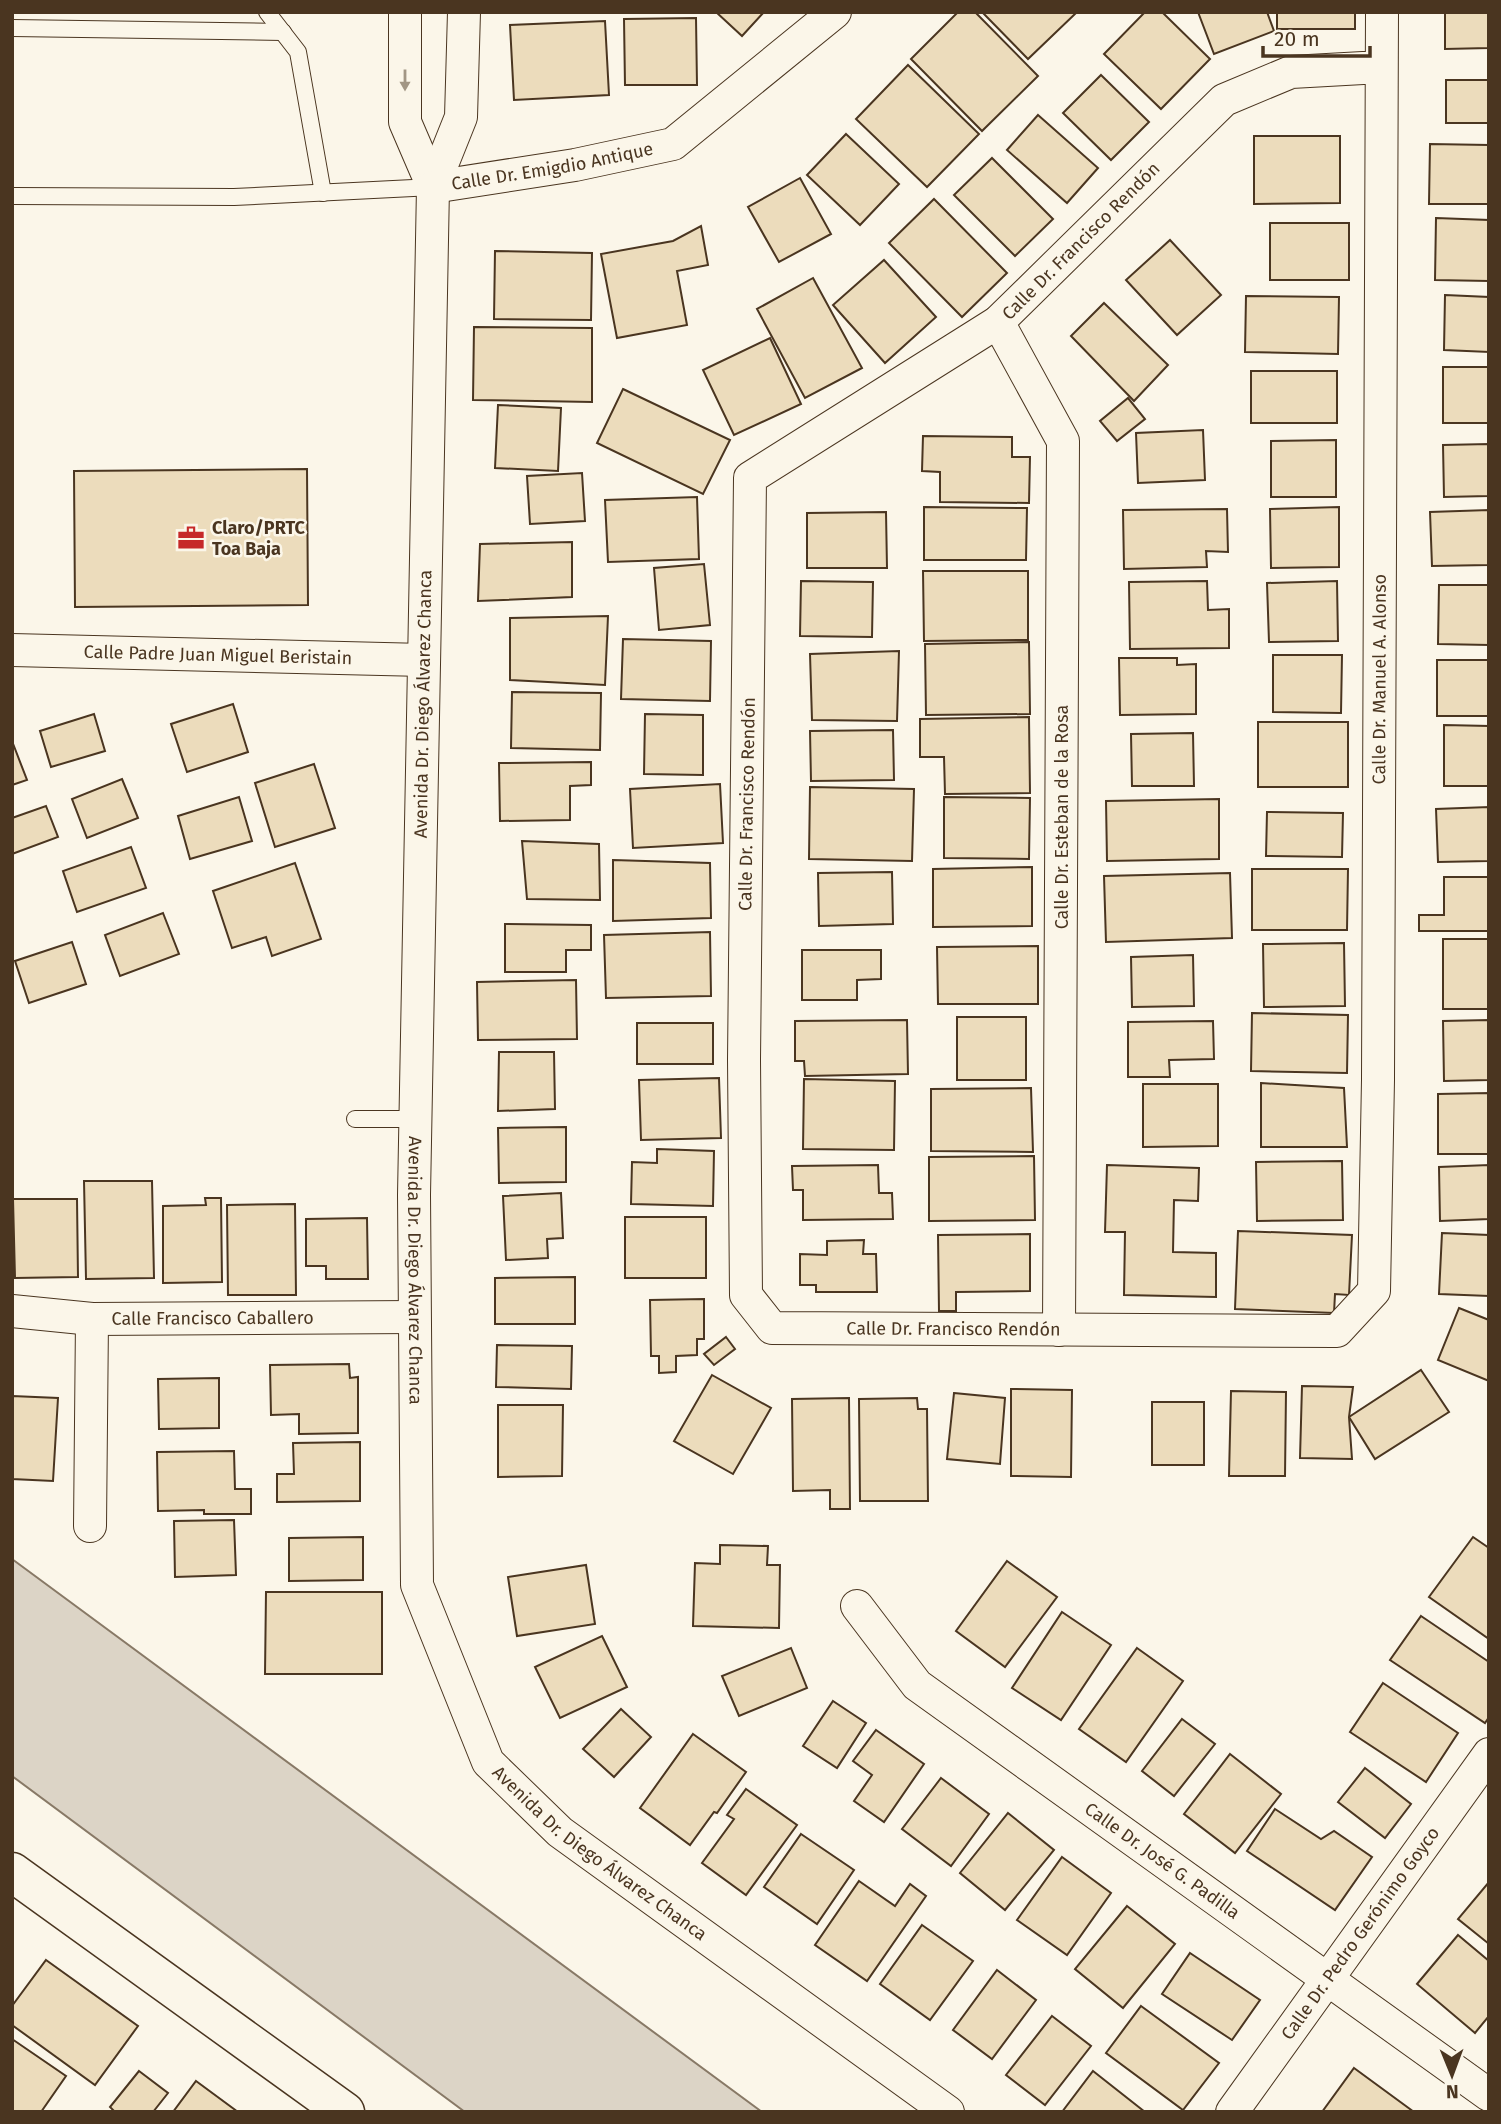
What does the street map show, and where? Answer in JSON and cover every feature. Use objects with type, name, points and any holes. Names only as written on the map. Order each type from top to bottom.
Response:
[{"type":"street","name":"Avenida Dr. Diego Álvarez Chanca","points":[[405,12],[405,122],[433,187]]},
{"type":"street","name":"Avenida Dr. Diego Álvarez Chanca","points":[[464,12],[461,117],[433,187],[415,1119],[417,1585],[488,1762],[560,1832],[948,2112]]},
{"type":"street","name":"Calle Dr. Emigdio Antique","points":[[433,187],[575,165],[673,144],[835,12]]},
{"type":"street","name":"Calle Dr. Manuel A. Alonso","points":[[1337,1331],[1374,1291],[1378,1066],[1381,12]]},
{"type":"street","name":"Calle Dr. Francisco Rendón","points":[[1337,1331],[772,1328],[746,1295],[744,1060],[750,478],[998,322],[1224,100],[1290,72],[1381,67]]},
{"type":"street","name":"Calle Dr. Esteban de la Rosa","points":[[998,322],[1063,441],[1059,1329]]},
{"type":"street","name":"Calle Padre Juan Miguel Beristain","points":[[12,650],[424,660]]},
{"type":"street","name":"Calle Francisco Caballero","points":[[12,1311],[92,1319],[414,1317]]},
{"type":"street","points":[[90,1526],[92,1319]]},
{"type":"street","name":"Calle Dr. José G. Padilla","points":[[857,1606],[917,1685],[1489,2095]]},
{"type":"street","name":"Calle Dr. Pedro Gerónimo Goyco","points":[[1232,2112],[1489,1754]]},
{"type":"street","points":[[14,1877],[345,2112]]},
{"type":"lane","points":[[267,12],[298,52],[323,193]]},
{"type":"lane","points":[[12,28],[283,32]]},
{"type":"lane","points":[[12,196],[234,197],[433,187]]},
{"type":"lane","points":[[355,1119],[415,1119]]},
{"type":"shaded area","points":[[12,1559],[762,2112],[465,2112],[12,1776]]},
{"type":"building","points":[[716,12],[764,12],[742,36]]},
{"type":"building","points":[[958,12],[975,12],[1038,76],[982,131],[911,59]]},
{"type":"building","points":[[982,12],[1075,12],[1076,13],[1028,59]]},
{"type":"building","points":[[1145,12],[1162,12],[1210,59],[1161,109],[1104,54]]},
{"type":"building","points":[[1198,12],[1267,12],[1274,31],[1214,54]]},
{"type":"building","points":[[1277,12],[1355,12],[1355,29],[1277,29]]},
{"type":"building","points":[[1445,12],[1489,12],[1489,48],[1445,49]]},
{"type":"building","points":[[696,18],[697,85],[625,85],[624,19]]},
{"type":"building","points":[[605,21],[609,95],[514,100],[510,25]]},
{"type":"building","points":[[908,65],[979,134],[927,187],[856,119]]},
{"type":"building","points":[[1101,75],[1149,122],[1111,160],[1063,113]]},
{"type":"building","points":[[1446,80],[1489,80],[1489,123],[1446,123]]},
{"type":"building","points":[[1038,115],[1098,168],[1067,203],[1007,150]]},
{"type":"building","points":[[846,134],[899,184],[860,225],[807,175]]},
{"type":"building","points":[[1254,136],[1340,136],[1340,203],[1254,204]]},
{"type":"building","points":[[1430,144],[1489,145],[1489,204],[1429,204]]},
{"type":"building","points":[[992,158],[1053,219],[1015,256],[954,195]]},
{"type":"building","points":[[800,178],[831,234],[779,262],[748,207]]},
{"type":"building","points":[[934,199],[1007,273],[962,317],[889,243]]},
{"type":"building","points":[[1436,218],[1489,220],[1489,281],[1435,280]]},
{"type":"building","points":[[1270,223],[1349,223],[1349,280],[1270,280]]},
{"type":"building","points":[[701,226],[708,265],[677,271],[687,325],[617,338],[601,254],[673,241]]},
{"type":"building","points":[[1170,240],[1221,295],[1177,335],[1126,280]]},
{"type":"building","points":[[495,251],[592,253],[591,320],[494,319]]},
{"type":"building","points":[[884,260],[936,317],[885,363],[833,305]]},
{"type":"building","points":[[813,278],[862,368],[805,398],[757,309]]},
{"type":"building","points":[[1445,295],[1489,297],[1489,352],[1444,350]]},
{"type":"building","points":[[1246,296],[1339,297],[1338,354],[1245,352]]},
{"type":"building","points":[[1104,303],[1168,365],[1134,401],[1071,336]]},
{"type":"building","points":[[474,327],[592,328],[592,402],[473,400]]},
{"type":"building","points":[[770,338],[801,404],[734,435],[703,370]]},
{"type":"building","points":[[1443,367],[1489,367],[1489,423],[1443,423]]},
{"type":"building","points":[[1251,371],[1337,371],[1337,423],[1251,423]]},
{"type":"building","points":[[623,389],[730,440],[703,494],[597,443]]},
{"type":"building","points":[[1128,398],[1145,419],[1117,441],[1100,421]]},
{"type":"building","points":[[498,405],[561,408],[558,471],[495,468]]},
{"type":"building","points":[[1203,430],[1205,480],[1138,483],[1136,433]]},
{"type":"building","points":[[923,436],[1012,437],[1012,457],[1030,457],[1029,503],[940,502],[940,472],[922,471]]},
{"type":"building","points":[[1336,440],[1336,497],[1271,497],[1271,441]]},
{"type":"building","points":[[1489,444],[1489,496],[1444,497],[1443,445]]},
{"type":"building","name":"Claro/PRTC Toa Baja","points":[[307,469],[308,605],[75,607],[74,471]]},
{"type":"building","points":[[582,473],[585,521],[530,524],[527,476]]},
{"type":"building","points":[[697,497],[699,559],[608,562],[605,500]]},
{"type":"building","points":[[924,507],[1027,508],[1026,560],[924,560]]},
{"type":"building","points":[[1339,507],[1339,567],[1271,568],[1270,509]]},
{"type":"building","points":[[1227,509],[1228,552],[1206,551],[1207,567],[1124,569],[1123,510]]},
{"type":"building","points":[[1489,510],[1489,565],[1432,566],[1430,512]]},
{"type":"building","points":[[886,512],[887,568],[807,568],[807,513]]},
{"type":"building","points":[[572,542],[572,597],[478,601],[480,544]]},
{"type":"building","points":[[704,564],[710,625],[659,630],[654,568]]},
{"type":"building","points":[[923,571],[1028,571],[1028,640],[924,641]]},
{"type":"building","points":[[801,581],[873,582],[872,637],[800,636]]},
{"type":"building","points":[[1207,581],[1208,610],[1229,609],[1229,648],[1130,649],[1129,582]]},
{"type":"building","points":[[1337,581],[1338,641],[1269,642],[1267,583]]},
{"type":"building","points":[[1439,585],[1489,585],[1489,645],[1438,644]]},
{"type":"building","points":[[608,616],[605,685],[510,680],[510,618]]},
{"type":"building","points":[[623,639],[711,641],[710,701],[621,699]]},
{"type":"building","points":[[1029,642],[1030,714],[926,715],[925,644]]},
{"type":"building","points":[[899,651],[897,721],[812,720],[810,654]]},
{"type":"building","points":[[1273,655],[1342,655],[1341,713],[1273,712]]},
{"type":"building","points":[[1119,658],[1177,658],[1177,665],[1196,664],[1196,714],[1120,715]]},
{"type":"building","points":[[1437,660],[1489,660],[1489,716],[1437,716]]},
{"type":"building","points":[[512,692],[601,693],[600,750],[511,748]]},
{"type":"building","points":[[233,704],[248,752],[187,772],[171,724]]},
{"type":"building","points":[[94,714],[105,751],[51,767],[40,731]]},
{"type":"building","points":[[645,714],[703,715],[703,775],[644,774]]},
{"type":"building","points":[[1029,717],[1030,793],[945,794],[944,757],[920,757],[920,719]]},
{"type":"building","points":[[1258,722],[1348,722],[1348,787],[1258,787]]},
{"type":"building","points":[[1444,725],[1489,726],[1489,786],[1444,786]]},
{"type":"building","points":[[893,730],[894,780],[811,781],[810,731]]},
{"type":"building","points":[[1193,733],[1194,786],[1132,786],[1131,734]]},
{"type":"building","points":[[12,741],[27,780],[12,785]]},
{"type":"building","points":[[591,762],[591,785],[570,786],[570,820],[500,821],[499,763]]},
{"type":"building","points":[[314,764],[335,828],[275,847],[255,783]]},
{"type":"building","points":[[122,779],[138,818],[87,838],[72,799]]},
{"type":"building","points":[[720,784],[723,843],[633,848],[630,789]]},
{"type":"building","points":[[810,787],[914,789],[912,861],[809,859]]},
{"type":"building","points":[[239,797],[252,841],[190,859],[178,816]]},
{"type":"building","points":[[944,797],[1030,798],[1029,859],[944,858]]},
{"type":"building","points":[[1219,799],[1219,859],[1107,861],[1106,801]]},
{"type":"building","points":[[46,806],[58,837],[12,854],[12,818]]},
{"type":"building","points":[[1489,807],[1489,861],[1438,862],[1436,809]]},
{"type":"building","points":[[1267,812],[1343,813],[1342,857],[1266,856]]},
{"type":"building","points":[[522,841],[599,844],[600,900],[527,899]]},
{"type":"building","points":[[131,847],[146,888],[77,912],[63,871]]},
{"type":"building","points":[[613,860],[710,863],[711,918],[613,921]]},
{"type":"building","points":[[295,863],[321,939],[272,956],[266,937],[232,948],[213,891]]},
{"type":"building","points":[[1032,867],[1032,926],[933,927],[933,869]]},
{"type":"building","points":[[1252,869],[1348,869],[1347,930],[1252,930]]},
{"type":"building","points":[[892,872],[893,924],[819,926],[818,873]]},
{"type":"building","points":[[1230,873],[1232,938],[1106,942],[1104,876]]},
{"type":"building","points":[[1444,877],[1489,877],[1489,931],[1419,931],[1419,915],[1444,915]]},
{"type":"building","points":[[163,913],[179,954],[120,976],[105,935]]},
{"type":"building","points":[[505,924],[591,925],[591,950],[566,950],[566,972],[505,972]]},
{"type":"building","points":[[710,932],[711,996],[606,998],[604,935]]},
{"type":"building","points":[[1443,939],[1489,939],[1489,1009],[1443,1009]]},
{"type":"building","points":[[72,942],[86,984],[29,1003],[15,961]]},
{"type":"building","points":[[1344,943],[1345,1006],[1264,1007],[1263,944]]},
{"type":"building","points":[[1038,946],[1038,1004],[938,1004],[937,947]]},
{"type":"building","points":[[802,950],[881,950],[881,979],[857,980],[857,1000],[802,1000]]},
{"type":"building","points":[[1193,955],[1194,1006],[1132,1007],[1131,957]]},
{"type":"building","points":[[576,980],[577,1039],[478,1040],[477,982]]},
{"type":"building","points":[[1252,1013],[1348,1015],[1347,1073],[1251,1071]]},
{"type":"building","points":[[957,1017],[1026,1017],[1026,1080],[957,1080]]},
{"type":"building","points":[[907,1020],[908,1074],[805,1076],[804,1061],[795,1061],[795,1021]]},
{"type":"building","points":[[1489,1020],[1489,1080],[1444,1081],[1443,1021]]},
{"type":"building","points":[[1213,1021],[1214,1059],[1169,1060],[1170,1077],[1128,1077],[1128,1022]]},
{"type":"building","points":[[637,1023],[713,1023],[713,1064],[637,1064]]},
{"type":"building","points":[[499,1052],[554,1052],[555,1109],[498,1111]]},
{"type":"building","points":[[719,1078],[721,1138],[641,1140],[639,1080]]},
{"type":"building","points":[[804,1079],[895,1081],[894,1150],[803,1149]]},
{"type":"building","points":[[1261,1083],[1344,1088],[1347,1147],[1261,1147]]},
{"type":"building","points":[[1143,1084],[1218,1084],[1218,1146],[1143,1147]]},
{"type":"building","points":[[1031,1088],[1033,1152],[931,1151],[931,1089]]},
{"type":"building","points":[[1489,1093],[1489,1154],[1438,1154],[1438,1094]]},
{"type":"building","points":[[566,1127],[566,1182],[499,1183],[498,1128]]},
{"type":"building","points":[[657,1149],[714,1151],[713,1206],[631,1204],[632,1162],[657,1163]]},
{"type":"building","points":[[1034,1156],[1035,1220],[929,1221],[929,1157]]},
{"type":"building","points":[[1342,1161],[1343,1220],[1257,1221],[1256,1162]]},
{"type":"building","points":[[878,1165],[879,1193],[892,1193],[893,1219],[803,1220],[803,1190],[793,1190],[792,1166]]},
{"type":"building","points":[[1107,1165],[1199,1168],[1198,1201],[1174,1200],[1173,1252],[1216,1253],[1216,1297],[1124,1295],[1125,1232],[1105,1232]]},
{"type":"building","points":[[1489,1165],[1489,1219],[1440,1221],[1439,1167]]},
{"type":"building","points":[[84,1181],[152,1181],[154,1278],[86,1279]]},
{"type":"building","points":[[561,1193],[563,1238],[547,1239],[548,1258],[506,1260],[503,1196]]},
{"type":"building","points":[[205,1198],[221,1198],[222,1282],[163,1283],[163,1206],[206,1205]]},
{"type":"building","points":[[13,1199],[77,1199],[78,1277],[15,1278]]},
{"type":"building","points":[[295,1204],[296,1295],[228,1295],[227,1205]]},
{"type":"building","points":[[625,1217],[706,1217],[706,1278],[625,1278]]},
{"type":"building","points":[[367,1218],[368,1279],[326,1279],[326,1266],[306,1266],[306,1219]]},
{"type":"building","points":[[1238,1231],[1352,1235],[1349,1295],[1335,1294],[1334,1313],[1235,1309]]},
{"type":"building","points":[[1442,1233],[1489,1235],[1489,1296],[1439,1294]]},
{"type":"building","points":[[1030,1234],[1030,1291],[956,1292],[956,1311],[939,1311],[938,1235]]},
{"type":"building","points":[[864,1240],[863,1254],[876,1254],[877,1292],[816,1292],[816,1285],[800,1285],[800,1254],[827,1255],[827,1241]]},
{"type":"building","points":[[575,1277],[575,1324],[495,1324],[495,1278]]},
{"type":"building","points":[[704,1299],[704,1339],[697,1339],[697,1355],[676,1356],[676,1372],[659,1373],[659,1356],[651,1356],[650,1300]]},
{"type":"building","points":[[1459,1308],[1489,1320],[1489,1381],[1438,1360]]},
{"type":"building","points":[[726,1337],[735,1349],[714,1365],[704,1354]]},
{"type":"building","points":[[497,1345],[572,1346],[571,1389],[496,1387]]},
{"type":"building","points":[[349,1364],[350,1378],[358,1377],[358,1433],[299,1434],[299,1414],[271,1415],[270,1365]]},
{"type":"building","points":[[1421,1370],[1449,1412],[1375,1459],[1349,1417]]},
{"type":"building","points":[[712,1375],[771,1408],[733,1474],[674,1441]]},
{"type":"building","points":[[219,1378],[219,1428],[159,1429],[158,1379]]},
{"type":"building","points":[[1302,1386],[1353,1387],[1349,1417],[1352,1459],[1300,1458]]},
{"type":"building","points":[[1011,1389],[1072,1390],[1071,1477],[1011,1476]]},
{"type":"building","points":[[1231,1391],[1286,1392],[1285,1476],[1229,1476]]},
{"type":"building","points":[[954,1393],[1005,1398],[1000,1464],[947,1459]]},
{"type":"building","points":[[12,1396],[58,1398],[53,1481],[12,1479]]},
{"type":"building","points":[[849,1398],[850,1509],[830,1509],[830,1490],[793,1491],[792,1399]]},
{"type":"building","points":[[917,1398],[918,1409],[927,1409],[928,1501],[860,1501],[859,1399]]},
{"type":"building","points":[[1152,1402],[1204,1402],[1204,1465],[1152,1465]]},
{"type":"building","points":[[498,1405],[563,1405],[562,1476],[498,1477]]},
{"type":"building","points":[[360,1442],[360,1501],[277,1502],[277,1474],[294,1474],[293,1443]]},
{"type":"building","points":[[234,1451],[235,1489],[251,1489],[251,1514],[204,1514],[204,1510],[158,1511],[157,1452]]},
{"type":"building","points":[[234,1520],[236,1575],[175,1577],[174,1521]]},
{"type":"building","points":[[363,1537],[363,1580],[289,1581],[289,1538]]},
{"type":"building","points":[[1473,1537],[1489,1548],[1489,1639],[1429,1597]]},
{"type":"building","points":[[720,1545],[768,1546],[767,1565],[780,1565],[779,1628],[693,1626],[695,1563],[720,1564]]},
{"type":"building","points":[[1007,1561],[1057,1597],[1005,1667],[956,1631]]},
{"type":"building","points":[[586,1565],[595,1624],[517,1636],[508,1577]]},
{"type":"building","points":[[266,1592],[382,1592],[382,1674],[265,1674]]},
{"type":"building","points":[[1062,1612],[1111,1645],[1061,1720],[1012,1688]]},
{"type":"building","points":[[1421,1616],[1489,1662],[1489,1717],[1485,1723],[1390,1660]]},
{"type":"building","points":[[602,1636],[627,1687],[560,1718],[535,1667]]},
{"type":"building","points":[[791,1648],[807,1688],[739,1716],[722,1676]]},
{"type":"building","points":[[1137,1648],[1183,1681],[1126,1762],[1079,1729]]},
{"type":"building","points":[[1383,1683],[1458,1733],[1426,1782],[1350,1732]]},
{"type":"building","points":[[833,1701],[866,1723],[837,1768],[803,1746]]},
{"type":"building","points":[[621,1709],[651,1737],[614,1777],[583,1749]]},
{"type":"building","points":[[1182,1719],[1215,1744],[1174,1796],[1142,1771]]},
{"type":"building","points":[[876,1730],[924,1764],[884,1822],[854,1801],[872,1775],[853,1761]]},
{"type":"building","points":[[693,1734],[746,1772],[690,1845],[640,1808]]},
{"type":"building","points":[[1230,1754],[1281,1794],[1235,1853],[1184,1814]]},
{"type":"building","points":[[1365,1768],[1411,1804],[1385,1838],[1338,1802]]},
{"type":"building","points":[[941,1778],[989,1814],[951,1866],[902,1829]]},
{"type":"building","points":[[746,1789],[797,1825],[746,1895],[702,1863],[734,1819],[727,1815]]},
{"type":"building","points":[[1275,1809],[1321,1839],[1334,1831],[1372,1857],[1335,1910],[1247,1851]]},
{"type":"building","points":[[1008,1813],[1054,1850],[1005,1910],[960,1873]]},
{"type":"building","points":[[801,1834],[854,1870],[817,1924],[764,1887]]},
{"type":"building","points":[[1062,1857],[1111,1893],[1067,1955],[1017,1920]]},
{"type":"building","points":[[859,1881],[895,1906],[910,1884],[926,1896],[867,1981],[815,1945]]},
{"type":"building","points":[[1489,1882],[1489,1944],[1458,1919]]},
{"type":"building","points":[[1127,1906],[1175,1944],[1123,2008],[1075,1969]]},
{"type":"building","points":[[922,1925],[973,1961],[930,2020],[880,1984]]},
{"type":"building","points":[[1458,1935],[1489,1961],[1489,2016],[1475,2033],[1417,1984]]},
{"type":"building","points":[[1190,1953],[1260,2000],[1232,2040],[1162,1994]]},
{"type":"building","points":[[46,1960],[138,2026],[95,2085],[12,2025],[12,2006]]},
{"type":"building","points":[[997,1970],[1036,2000],[992,2059],[953,2030]]},
{"type":"building","points":[[1141,2006],[1219,2063],[1183,2110],[1106,2053]]},
{"type":"building","points":[[1052,2016],[1091,2046],[1045,2105],[1006,2075]]},
{"type":"building","points":[[12,2039],[66,2076],[41,2112],[12,2112]]},
{"type":"building","points":[[1354,2068],[1414,2112],[1322,2112]]},
{"type":"building","points":[[139,2071],[168,2093],[153,2112],[115,2112],[110,2107]]},
{"type":"building","points":[[1093,2071],[1145,2112],[1062,2112]]},
{"type":"building","points":[[196,2081],[238,2112],[173,2112]]},
{"type":"place","name":"Claro/PRTC Toa Baja","points":[[191,538]]}]
